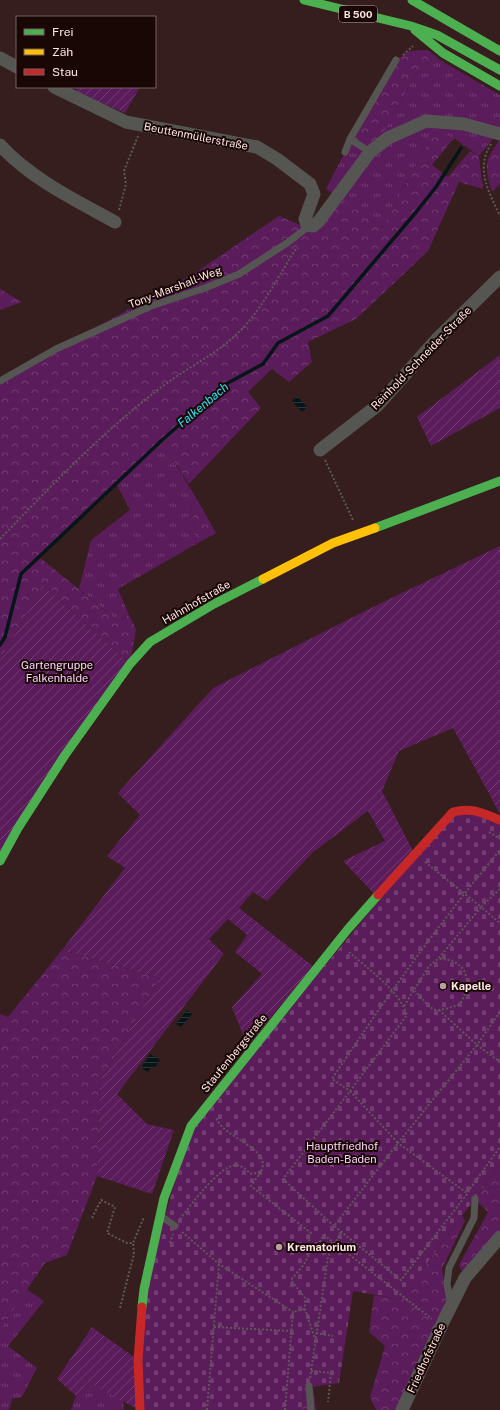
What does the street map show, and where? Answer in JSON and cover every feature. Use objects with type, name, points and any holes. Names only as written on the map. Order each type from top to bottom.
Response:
[{"type":"street","name":"B 500","points":[[304,0],[411,26],[437,35],[500,70]]},
{"type":"street","points":[[412,0],[500,51]]},
{"type":"street","points":[[411,26],[443,53],[500,86]]},
{"type":"street","points":[[0,58],[16,66]]},
{"type":"street","name":"Beuttenmüllerstraße","points":[[56,88],[126,122],[257,147],[277,159],[310,184],[314,194],[305,220],[310,225]]},
{"type":"street","points":[[310,225],[319,222],[370,152],[388,138],[426,121],[464,124],[499,134]]},
{"type":"street","points":[[0,145],[12,158],[58,190],[116,222]]},
{"type":"street","name":"Reinhold-Schneider-Straße","points":[[320,450],[378,405],[436,340],[500,277]]},
{"type":"street","name":"Hahnhofstraße","points":[[0,861],[18,828],[65,755],[130,664],[150,642],[214,604],[295,562],[358,532],[500,481]]},
{"type":"street","name":"Staufenbergstraße","points":[[140,1410],[138,1360],[144,1289],[164,1198],[191,1126],[348,929],[414,853],[453,812],[465,809],[477,810],[500,820]]},
{"type":"street","name":"Friedhofstraße","points":[[402,1410],[465,1278],[500,1237]]},
{"type":"lane","points":[[345,152],[350,139],[396,60]]},
{"type":"lane","points":[[350,139],[370,152]]},
{"type":"lane","name":"Tony-Marshall-Weg","points":[[0,380],[56,350],[151,306],[205,288],[239,274],[288,243],[310,225]]},
{"type":"lane","points":[[153,1202],[164,1198]]},
{"type":"lane","points":[[451,1307],[447,1284],[448,1268],[474,1218],[475,1198]]},
{"type":"lane","points":[[160,1215],[175,1226]]},
{"type":"lane","points":[[309,1386],[312,1410]]},
{"type":"path","points":[[499,134],[488,149],[483,168],[485,183],[500,216]]},
{"type":"path","points":[[116,222],[126,184],[124,171],[134,143]]},
{"type":"path","points":[[0,539],[82,453],[163,385],[213,353],[239,332],[266,300],[282,270],[299,245]]},
{"type":"path","points":[[326,463],[358,532]]},
{"type":"path","points":[[488,831],[500,840]]},
{"type":"path","points":[[475,1198],[398,1142],[350,1091],[332,1078],[391,990],[464,893],[500,850]]},
{"type":"path","points":[[423,860],[500,923]]},
{"type":"path","points":[[404,1006],[429,966],[438,958],[481,907],[500,889]]},
{"type":"path","points":[[344,957],[348,951],[391,990],[404,1006],[407,1015],[284,1178],[334,1226],[401,1280],[500,1147]]},
{"type":"path","points":[[414,991],[430,1008],[439,1010],[460,1004],[465,996],[467,983],[465,971],[449,958],[438,958]]},
{"type":"path","points":[[439,1010],[477,1045],[500,1062]]},
{"type":"path","points":[[334,1226],[398,1142],[477,1045],[500,1012]]},
{"type":"path","points":[[215,1116],[217,1122],[221,1126],[256,1151],[263,1160],[264,1166],[251,1186],[311,1233],[308,1237],[310,1248],[306,1262],[291,1280],[305,1298],[305,1309],[315,1339]]},
{"type":"path","points":[[170,1245],[175,1226],[186,1211],[222,1171],[236,1165],[241,1166],[252,1174],[261,1172]]},
{"type":"path","points":[[92,1218],[101,1200],[115,1207],[107,1233],[127,1243],[133,1243]]},
{"type":"path","points":[[120,1308],[134,1254],[133,1243],[153,1202]]},
{"type":"path","points":[[175,1226],[220,1264],[293,1312],[305,1309]]},
{"type":"path","points":[[309,1386],[328,1257],[334,1242],[341,1232]]},
{"type":"path","points":[[310,1248],[314,1244],[319,1243],[324,1235],[435,1321]]},
{"type":"path","points":[[207,1410],[220,1264]]},
{"type":"path","points":[[285,1410],[293,1312]]},
{"type":"path","points":[[214,1327],[291,1331]]},
{"type":"path","points":[[316,1333],[333,1336]]},
{"type":"path","points":[[311,1371],[331,1373],[328,1402]]},
{"type":"green space","points":[[428,50],[440,60],[415,74],[395,114],[370,152],[350,139],[396,60],[409,51]]},
{"type":"green space","points":[[440,60],[500,95],[500,134],[497,134],[479,156],[454,138],[434,132],[382,228],[326,189],[350,139],[395,114],[415,74]]},
{"type":"green space","points":[[77,88],[139,88],[125,113],[75,92]]},
{"type":"green space","points":[[434,132],[454,138],[432,165],[448,177],[470,151],[479,156],[483,189],[459,182],[428,251],[356,319],[308,342],[312,362],[289,382],[272,369],[248,392],[261,408],[189,484],[160,441],[39,557],[118,621],[129,615],[136,629],[130,664],[43,585],[0,660],[0,380],[195,273],[279,216],[307,228],[339,197],[382,228]]},
{"type":"green space","points":[[500,139],[500,184],[492,192],[487,164],[491,153]]},
{"type":"green space","points":[[0,289],[22,302],[0,310]]},
{"type":"green space","points":[[500,355],[500,408],[431,446],[417,417]]},
{"type":"green space","points":[[161,441],[198,501],[191,505],[196,544],[118,589],[129,615],[118,621],[79,589],[91,540],[130,510],[116,483]]},
{"type":"green space","points":[[198,501],[216,533],[196,544],[191,505]]},
{"type":"green space","points":[[500,546],[500,814],[453,728],[399,751],[382,791],[414,853],[377,897],[343,861],[385,841],[368,811],[312,853],[267,901],[253,892],[239,908],[313,966],[250,1043],[245,1040],[232,1007],[262,974],[235,952],[247,935],[228,919],[209,939],[224,954],[117,1094],[147,1124],[174,1130],[152,1194],[97,1176],[100,1081],[160,978],[62,950],[125,868],[107,856],[140,815],[118,793],[213,688],[379,604]]},
{"type":"green space","name":"Gartengruppe Falkenhalde","points":[[43,585],[130,664],[0,861],[0,660]]},
{"type":"green space","name":"Hauptfriedhof Baden-Baden","points":[[453,812],[500,820],[500,1165],[400,1299],[353,1291],[339,1383],[304,1388],[302,1410],[140,1410],[144,1289],[191,1126]]},
{"type":"green space","points":[[62,950],[160,978],[100,1081],[97,1176],[67,1255],[45,1263],[0,1330],[0,1014],[8,1017]]},
{"type":"green space","points":[[500,1165],[500,1237],[465,1278],[459,1265],[488,1212],[475,1199]]},
{"type":"green space","points":[[462,1216],[465,1221],[442,1269],[448,1305],[398,1410],[376,1410],[370,1397],[385,1346],[369,1332],[374,1295],[400,1299]]},
{"type":"green space","points":[[26,1289],[44,1301],[8,1346],[37,1368],[22,1397],[12,1399],[9,1410],[0,1410],[0,1330]]},
{"type":"green space","points":[[92,1327],[138,1360],[139,1410],[88,1382],[76,1396],[57,1379]]},
{"type":"green space","points":[[88,1382],[123,1400],[124,1410],[71,1410],[76,1396]]},
{"type":"green space","points":[[313,1387],[316,1410],[302,1410],[304,1388]]},
{"type":"shaded area","points":[[297,396],[307,407],[302,412],[292,401]]},
{"type":"shaded area","points":[[187,1010],[192,1014],[181,1027],[176,1024]]},
{"type":"shaded area","points":[[150,1054],[160,1060],[155,1068],[152,1066],[148,1072],[141,1068]]},
{"type":"waterway","name":"Falkenbach","points":[[0,645],[5,637],[21,574],[161,441],[226,384],[263,364],[278,343],[328,316],[417,211],[436,187],[461,148]]},
{"type":"traffic: fast","points":[[304,0],[411,26],[437,35],[500,70]]},
{"type":"traffic: fast","points":[[412,0],[500,51]]},
{"type":"traffic: fast","points":[[415,30],[443,53],[500,86]]},
{"type":"traffic: fast","points":[[375,528],[500,481]]},
{"type":"traffic: fast","points":[[0,861],[18,828],[65,755],[130,664],[150,642],[214,604],[263,579]]},
{"type":"traffic: fast","points":[[142,1307],[144,1289],[164,1198],[191,1126],[348,929],[378,895]]},
{"type":"traffic: slow","points":[[263,579],[333,543],[375,528]]},
{"type":"traffic: jam","points":[[378,895],[453,812],[472,810],[500,820]]},
{"type":"traffic: jam","points":[[140,1410],[138,1360],[142,1307]]},
{"type":"place","name":"Kapelle","points":[[443,986]]},
{"type":"place","name":"Krematorium","points":[[279,1247]]}]
